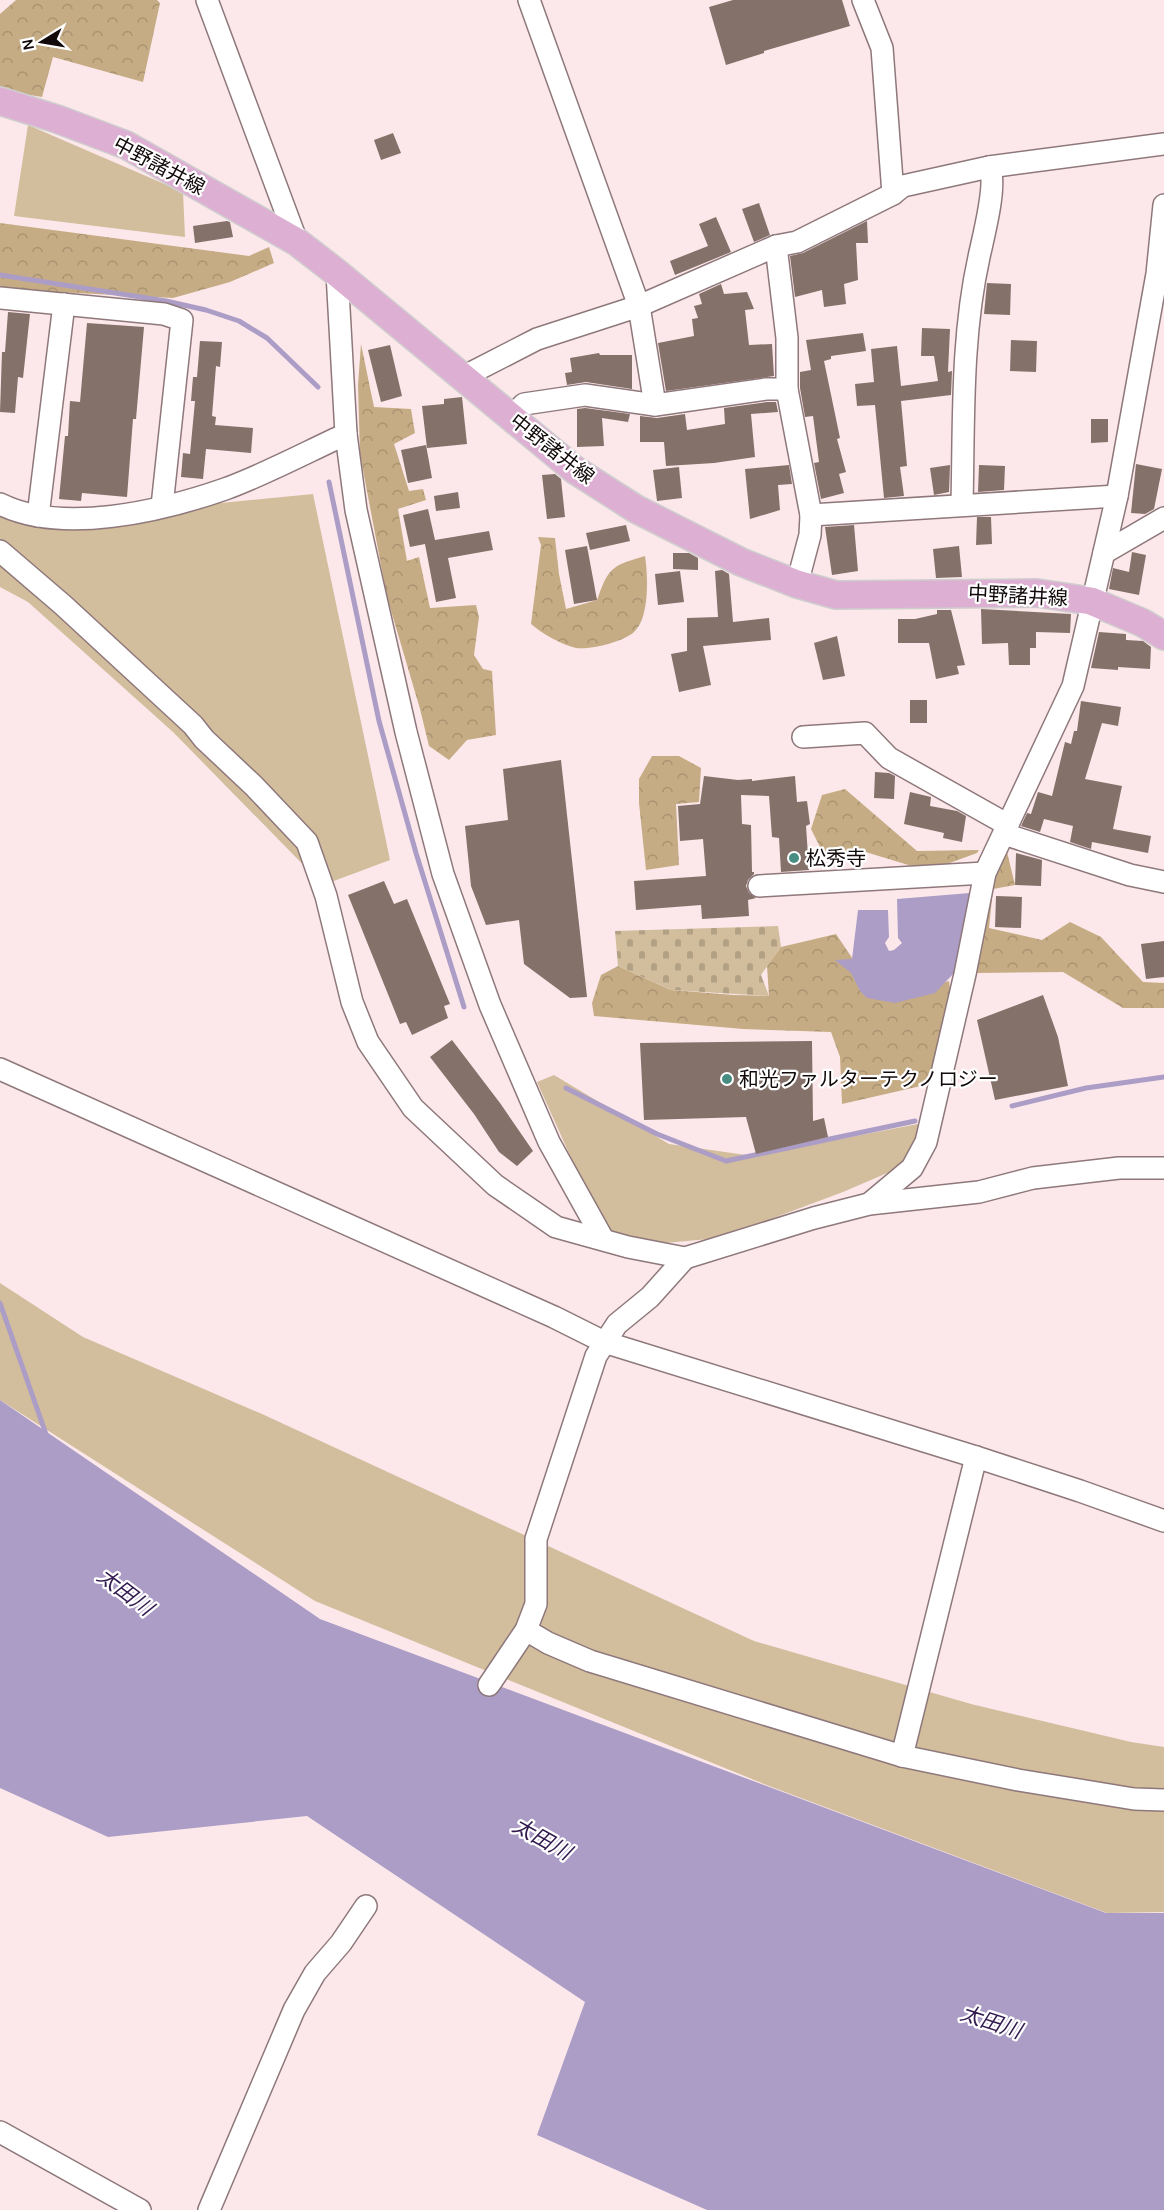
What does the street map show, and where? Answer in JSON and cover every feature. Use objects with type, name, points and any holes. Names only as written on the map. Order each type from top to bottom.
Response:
[{"type":"main road","name":"中野諸井線","points":[[0,101],[126,145],[297,242],[575,470],[636,508],[741,562],[797,584],[836,595],[1025,592],[1091,601],[1164,636]]},
{"type":"street","points":[[207,0],[297,242]]},
{"type":"street","points":[[529,0],[639,306],[655,405]]},
{"type":"street","points":[[864,0],[882,48],[893,195]]},
{"type":"street","points":[[463,377],[537,339],[639,306],[776,246],[797,242],[893,195],[903,186],[989,167],[1164,144]]},
{"type":"street","points":[[962,504],[968,310],[988,213],[993,173],[989,167]]},
{"type":"street","points":[[869,1204],[912,1168],[926,1142],[965,974],[985,873],[1073,686],[1117,496],[1161,279],[1164,205]]},
{"type":"street","points":[[776,246],[787,338],[787,389],[812,515],[810,535],[797,584]]},
{"type":"street","points":[[337,273],[346,434],[356,510],[406,732],[443,874],[490,1005],[549,1142],[603,1239]]},
{"type":"street","points":[[0,298],[164,314],[182,320],[162,506]]},
{"type":"street","points":[[38,516],[64,304]]},
{"type":"street","points":[[511,417],[524,404],[585,396],[655,405],[766,389],[787,389]]},
{"type":"street","points":[[0,504],[13,510],[38,516],[69,518],[114,515],[162,506],[225,489],[346,434]]},
{"type":"street","points":[[812,515],[1117,496]]},
{"type":"street","points":[[1104,554],[1164,519]]},
{"type":"street","points":[[0,551],[194,724],[204,739],[254,786],[307,842],[326,896],[352,1002],[368,1042],[413,1108],[495,1185],[556,1227],[628,1247],[685,1258],[814,1218],[869,1204],[980,1192],[1033,1178],[1119,1168],[1164,1168]]},
{"type":"street","points":[[803,737],[865,733],[889,758],[1006,830],[1130,875],[1164,882]]},
{"type":"street","points":[[759,886],[985,873]]},
{"type":"street","points":[[0,1070],[554,1317],[604,1342],[976,1457],[1164,1521]]},
{"type":"street","points":[[489,1685],[526,1630],[536,1604],[536,1539],[596,1356],[617,1324],[650,1297],[685,1258]]},
{"type":"street","points":[[902,1756],[976,1457]]},
{"type":"street","points":[[526,1630],[548,1643],[590,1661],[902,1756],[1018,1780],[1134,1799],[1164,1800]]},
{"type":"street","points":[[209,2210],[294,2010],[315,1973],[341,1943],[366,1906]]},
{"type":"street","points":[[0,2132],[140,2210]]},
{"type":"green space","points":[[16,0],[157,0],[160,3],[143,82],[53,57],[42,97],[0,90],[0,14]]},
{"type":"green space","points":[[28,125],[183,192],[185,237],[14,216]]},
{"type":"green space","points":[[0,223],[249,256],[269,247],[274,263],[230,282],[173,298],[0,289]]},
{"type":"green space","points":[[361,344],[374,407],[411,409],[415,433],[394,444],[409,491],[423,489],[426,500],[398,509],[407,561],[419,557],[430,608],[476,605],[479,617],[474,655],[483,669],[492,671],[496,735],[467,740],[449,760],[429,746],[387,597],[360,454],[358,385]]},
{"type":"green space","points":[[313,494],[390,860],[323,885],[173,732],[28,602],[0,587],[0,503],[69,518]]},
{"type":"green space","points":[[538,537],[555,538],[566,609],[597,600],[608,574],[613,569],[625,562],[645,556],[647,596],[643,617],[634,632],[606,644],[590,648],[576,648],[552,638],[531,624],[541,545]]},
{"type":"green space","points":[[652,756],[679,756],[701,768],[699,802],[676,804],[679,865],[646,870],[639,803],[639,779]]},
{"type":"green space","points":[[845,789],[917,851],[979,850],[977,853],[928,871],[859,850],[825,857],[811,829],[822,795]]},
{"type":"green space","points":[[1007,852],[1015,885],[993,889],[989,928],[1042,940],[1070,922],[1101,937],[1143,982],[1164,983],[1164,1008],[1123,1008],[1063,972],[977,973],[970,957],[993,881]]},
{"type":"green space","points":[[778,926],[781,947],[761,975],[769,996],[671,990],[618,966],[615,931]]},
{"type":"green space","points":[[836,934],[869,983],[927,987],[949,981],[953,1013],[934,1083],[842,1104],[840,1057],[831,1032],[743,1029],[594,1016],[592,1003],[601,975],[618,966],[671,990],[769,996],[767,966],[781,947]]},
{"type":"green space","points":[[554,1075],[669,1144],[753,1156],[923,1123],[908,1164],[843,1192],[720,1238],[665,1243],[610,1235],[599,1220],[537,1082]]},
{"type":"green space","points":[[0,1283],[83,1337],[262,1414],[754,1641],[971,1704],[1131,1742],[1164,1747],[1164,1912],[1107,1913],[769,1786],[315,1601],[0,1400]]},
{"type":"water","points":[[970,893],[954,973],[935,993],[895,1003],[867,998],[860,991],[851,973],[835,960],[852,959],[858,910],[888,910],[889,937],[885,943],[889,951],[902,943],[898,938],[897,899]]},
{"type":"water","name":"太田川","points":[[0,1400],[320,1619],[1106,1913],[1164,1913],[1164,2210],[707,2210],[537,2135],[585,2002],[307,1816],[108,1837],[0,1788]]},
{"type":"building","points":[[733,0],[842,0],[850,26],[764,51],[764,53],[726,65],[709,7]]},
{"type":"building","points":[[393,133],[401,153],[381,160],[374,140]]},
{"type":"building","points":[[759,203],[770,235],[754,242],[742,209]]},
{"type":"building","points":[[716,217],[731,252],[675,275],[670,261],[708,246],[699,224]]},
{"type":"building","points":[[867,221],[868,243],[856,243],[858,280],[844,284],[846,304],[824,307],[822,290],[795,297],[790,256],[803,253]]},
{"type":"building","points":[[230,222],[233,237],[195,243],[193,226]]},
{"type":"building","points":[[987,283],[1011,284],[1010,315],[984,314]]},
{"type":"building","points":[[721,284],[724,294],[747,292],[754,309],[745,310],[749,345],[772,344],[774,376],[666,391],[658,343],[694,336],[692,319],[698,318],[694,306],[702,304],[699,294]]},
{"type":"building","points":[[8,312],[30,314],[23,378],[18,377],[15,413],[0,412],[2,352],[5,352]]},
{"type":"building","points":[[87,323],[144,327],[127,497],[82,493],[81,501],[59,499],[65,436],[68,436],[70,401],[80,402]]},
{"type":"building","points":[[922,328],[950,329],[948,372],[952,371],[951,395],[901,401],[907,466],[900,467],[904,496],[884,498],[875,405],[857,406],[855,384],[874,382],[871,349],[897,346],[901,386],[938,381],[934,356],[921,356]]},
{"type":"building","points":[[863,333],[866,351],[831,356],[831,359],[824,361],[840,438],[837,439],[846,472],[839,474],[844,493],[821,499],[814,463],[819,462],[813,416],[805,417],[800,388],[800,372],[811,370],[806,340]]},
{"type":"building","points":[[1011,340],[1037,341],[1036,372],[1010,371]]},
{"type":"building","points":[[200,341],[222,342],[220,367],[216,366],[212,416],[216,417],[215,425],[253,428],[251,453],[206,449],[203,479],[181,477],[183,453],[190,454],[195,401],[191,401],[193,377],[197,377]]},
{"type":"building","points":[[390,345],[402,396],[381,402],[368,350]]},
{"type":"building","points":[[599,353],[600,355],[632,355],[632,389],[586,382],[567,385],[565,373],[572,372],[570,358]]},
{"type":"building","points":[[462,397],[467,444],[427,448],[422,406],[444,404],[444,399]]},
{"type":"building","points":[[776,402],[778,412],[751,414],[755,457],[714,463],[666,466],[664,442],[640,442],[640,416],[657,418],[685,414],[687,430],[725,424],[724,408]]},
{"type":"building","points":[[577,409],[630,414],[628,422],[602,418],[604,446],[577,447]]},
{"type":"building","points":[[1091,419],[1108,419],[1108,442],[1091,443]]},
{"type":"building","points":[[426,445],[432,478],[408,483],[401,450]]},
{"type":"building","points":[[1136,464],[1162,469],[1154,509],[1145,514],[1131,513]]},
{"type":"building","points":[[789,465],[792,484],[778,485],[780,510],[750,519],[745,469]]},
{"type":"building","points":[[950,465],[949,492],[934,495],[930,468]]},
{"type":"building","points":[[979,465],[1005,466],[1004,490],[978,492]]},
{"type":"building","points":[[679,467],[682,498],[657,501],[653,470]]},
{"type":"building","points":[[555,474],[561,479],[565,517],[547,519],[542,475]]},
{"type":"building","points":[[458,492],[460,508],[436,511],[434,496]]},
{"type":"building","points":[[428,509],[435,540],[489,531],[493,550],[448,558],[456,598],[436,602],[425,544],[410,547],[403,515]]},
{"type":"building","points":[[977,517],[991,517],[992,544],[976,545]]},
{"type":"building","points":[[626,525],[630,541],[590,550],[586,533]]},
{"type":"building","points":[[854,525],[858,571],[832,575],[825,527]]},
{"type":"building","points":[[587,546],[597,600],[574,604],[565,550]]},
{"type":"building","points":[[959,546],[962,577],[936,578],[933,549]]},
{"type":"building","points":[[1132,552],[1146,555],[1139,595],[1109,589],[1113,568],[1129,572]]},
{"type":"building","points":[[673,553],[689,553],[698,558],[698,570],[673,569]]},
{"type":"building","points":[[722,570],[729,574],[733,622],[769,618],[771,640],[703,646],[711,685],[679,692],[671,654],[687,651],[687,618],[718,617],[715,571]]},
{"type":"building","points":[[680,571],[684,602],[658,605],[655,574]]},
{"type":"building","points":[[981,609],[1071,614],[1070,633],[1036,632],[1036,648],[1030,648],[1030,665],[1009,665],[1008,643],[982,644]]},
{"type":"building","points":[[937,610],[951,610],[965,665],[957,666],[959,674],[936,679],[929,643],[898,643],[898,619],[915,619],[937,614]]},
{"type":"building","points":[[1099,632],[1126,634],[1126,640],[1143,641],[1151,647],[1150,669],[1091,668]]},
{"type":"building","points":[[837,636],[845,676],[823,680],[814,643]]},
{"type":"building","points":[[910,700],[927,700],[927,723],[910,723]]},
{"type":"building","points":[[1081,701],[1121,707],[1118,726],[1102,723],[1085,779],[1122,786],[1113,829],[1151,836],[1148,853],[1092,842],[1091,849],[1070,842],[1073,826],[1044,819],[1040,832],[1021,826],[1027,813],[1031,814],[1038,792],[1052,796],[1065,742],[1071,744],[1074,731],[1077,731]]},
{"type":"building","points":[[561,760],[587,997],[570,998],[524,964],[519,920],[486,925],[471,886],[465,826],[508,820],[503,769]]},
{"type":"building","points":[[875,772],[895,776],[894,799],[874,798]]},
{"type":"building","name":"松秀寺","points":[[704,776],[738,780],[752,779],[752,781],[795,776],[797,802],[807,801],[810,824],[806,826],[809,870],[781,872],[779,838],[772,837],[769,796],[741,795],[742,824],[751,825],[752,872],[754,872],[746,886],[749,893],[756,898],[748,900],[749,916],[702,919],[701,905],[636,910],[634,881],[706,876],[703,839],[680,841],[678,806],[700,804]]},
{"type":"building","points":[[910,792],[931,797],[930,806],[957,811],[966,816],[962,842],[943,838],[944,833],[904,824]]},
{"type":"building","points":[[1016,853],[1042,860],[1041,886],[1015,885]]},
{"type":"building","points":[[384,881],[394,904],[407,899],[450,1004],[444,1006],[448,1018],[412,1035],[406,1022],[400,1024],[348,895]]},
{"type":"building","points":[[996,896],[1022,897],[1021,928],[995,927]]},
{"type":"building","points":[[1164,941],[1164,977],[1146,979],[1141,944]]},
{"type":"building","points":[[1043,995],[1058,1037],[1068,1086],[995,1100],[977,1020]]},
{"type":"building","points":[[452,1040],[533,1151],[517,1166],[499,1152],[474,1114],[430,1057]]},
{"type":"building","name":"和光ファルターテクノロジー","points":[[812,1041],[813,1121],[824,1118],[828,1137],[756,1154],[746,1117],[644,1120],[640,1043]]},
{"type":"waterway","points":[[0,275],[166,301],[206,310],[239,321],[267,338],[318,387]]},
{"type":"waterway","points":[[329,482],[379,721],[416,853],[464,1007]]},
{"type":"waterway","points":[[1012,1106],[1086,1088],[1164,1077]]},
{"type":"waterway","points":[[566,1088],[657,1134],[726,1161],[915,1121]]},
{"type":"waterway","points":[[0,1303],[47,1437]]},
{"type":"place","name":"松秀寺","points":[[794,858]]},
{"type":"place","name":"和光ファルターテクノロジー","points":[[727,1079]]}]
